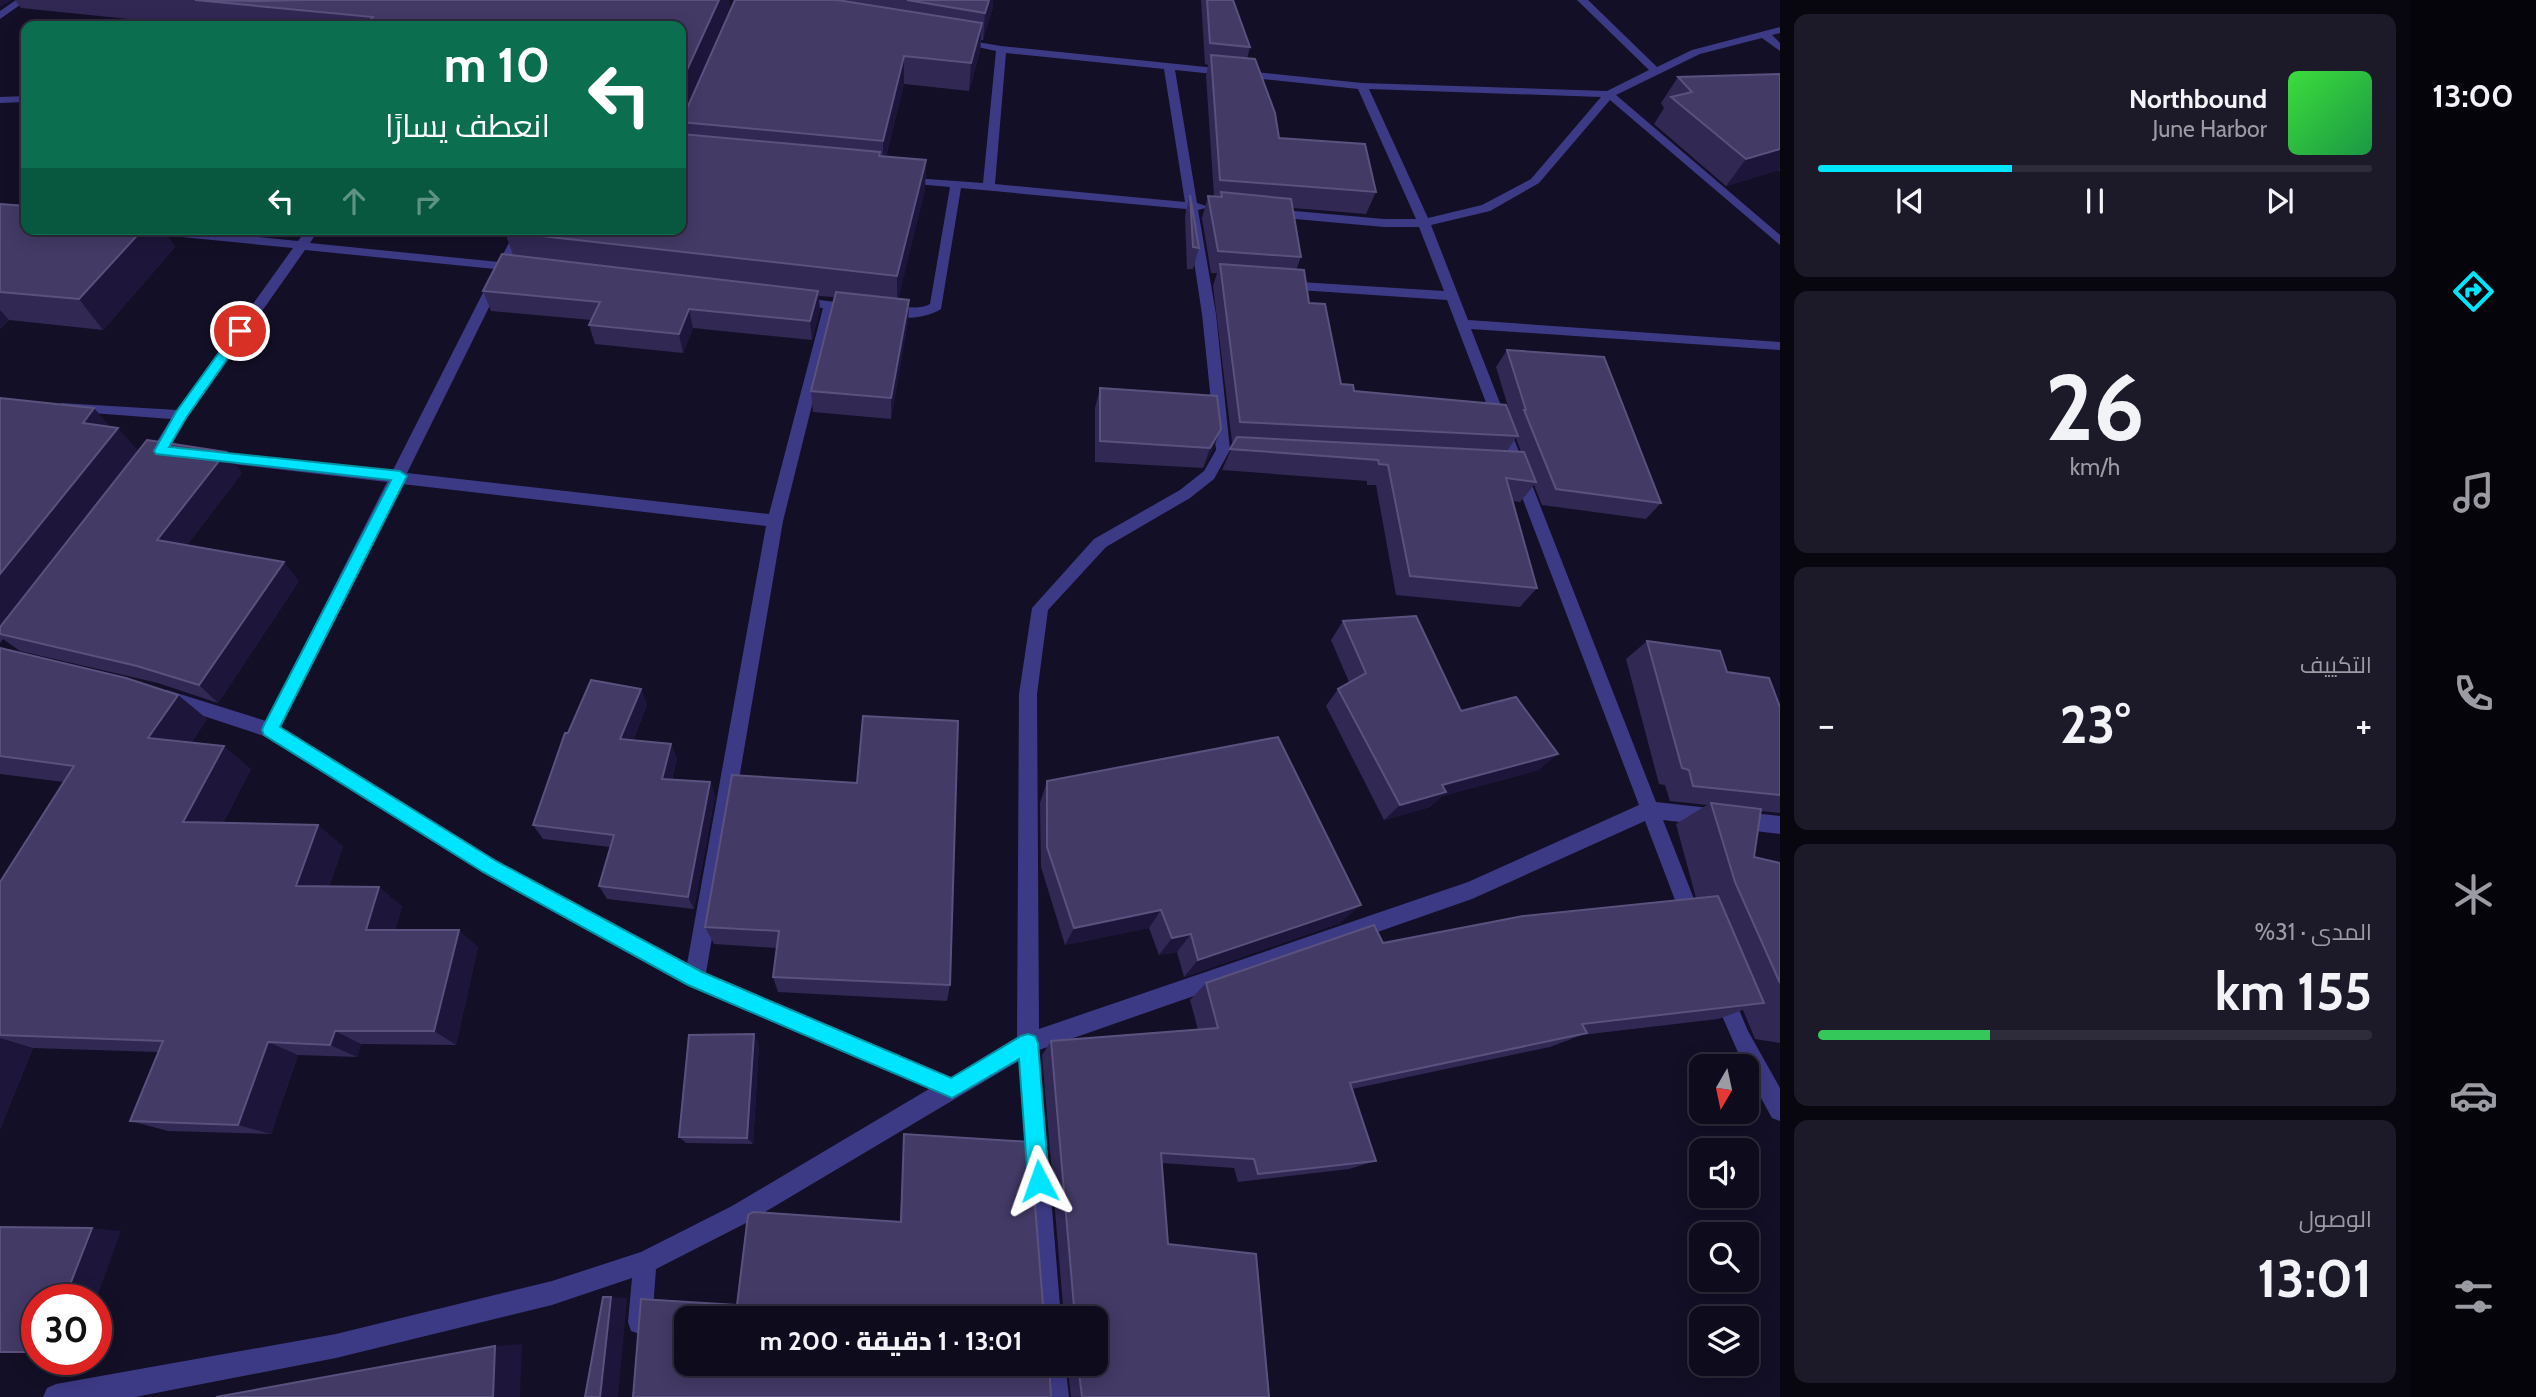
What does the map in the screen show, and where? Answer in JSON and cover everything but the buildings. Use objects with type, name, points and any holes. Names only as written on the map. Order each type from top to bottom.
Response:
[{"type":"street","points":[[1582,0],[1655,70]]},
{"type":"street","points":[[0,16],[21,1],[34,3]]},
{"type":"street","points":[[1259,212],[1384,223],[1424,223],[1486,208],[1535,181],[1609,94],[1696,52],[1780,30]]},
{"type":"street","points":[[1763,33],[1780,48]]},
{"type":"street","points":[[949,40],[1002,49],[1362,86],[1609,94],[1780,241]]},
{"type":"street","points":[[989,187],[1002,49]]},
{"type":"street","points":[[1048,1306],[1028,1043],[1028,694],[1040,608],[1100,543],[1185,494],[1209,475],[1230,450],[1210,280],[1192,205],[1169,66]]},
{"type":"street","points":[[1362,86],[1424,223],[1464,324],[1509,465],[1699,937]]},
{"type":"street","points":[[0,100],[21,99]]},
{"type":"street","points":[[887,177],[1218,208]]},
{"type":"street","points":[[869,309],[915,313],[927,312],[936,306],[956,184]]},
{"type":"street","points":[[193,235],[531,270]]},
{"type":"street","points":[[174,452],[181,415],[309,235]]},
{"type":"street","points":[[270,730],[519,235]]},
{"type":"street","points":[[1272,284],[1451,296]]},
{"type":"street","points":[[695,979],[775,521],[836,306],[776,299]]},
{"type":"street","points":[[1464,324],[1780,346]]},
{"type":"street","points":[[56,405],[181,415]]},
{"type":"street","points":[[144,472],[174,452],[775,521]]},
{"type":"street","points":[[144,690],[270,730],[490,867],[695,979],[952,1088]]},
{"type":"street","points":[[56,1397],[336,1346],[552,1293],[645,1262],[740,1214],[1028,1043],[1472,890],[1648,810],[1780,825]]},
{"type":"street","points":[[1714,975],[1740,1038],[1780,1110]]},
{"type":"street","points":[[638,1343],[645,1262]]},
{"type":"street","points":[[1054,1376],[1056,1397]]},
{"type":"route","points":[[240,331],[181,415],[160,451],[400,476],[270,730],[490,867],[695,979],[952,1088],[1028,1043],[1039,1181]]}]
